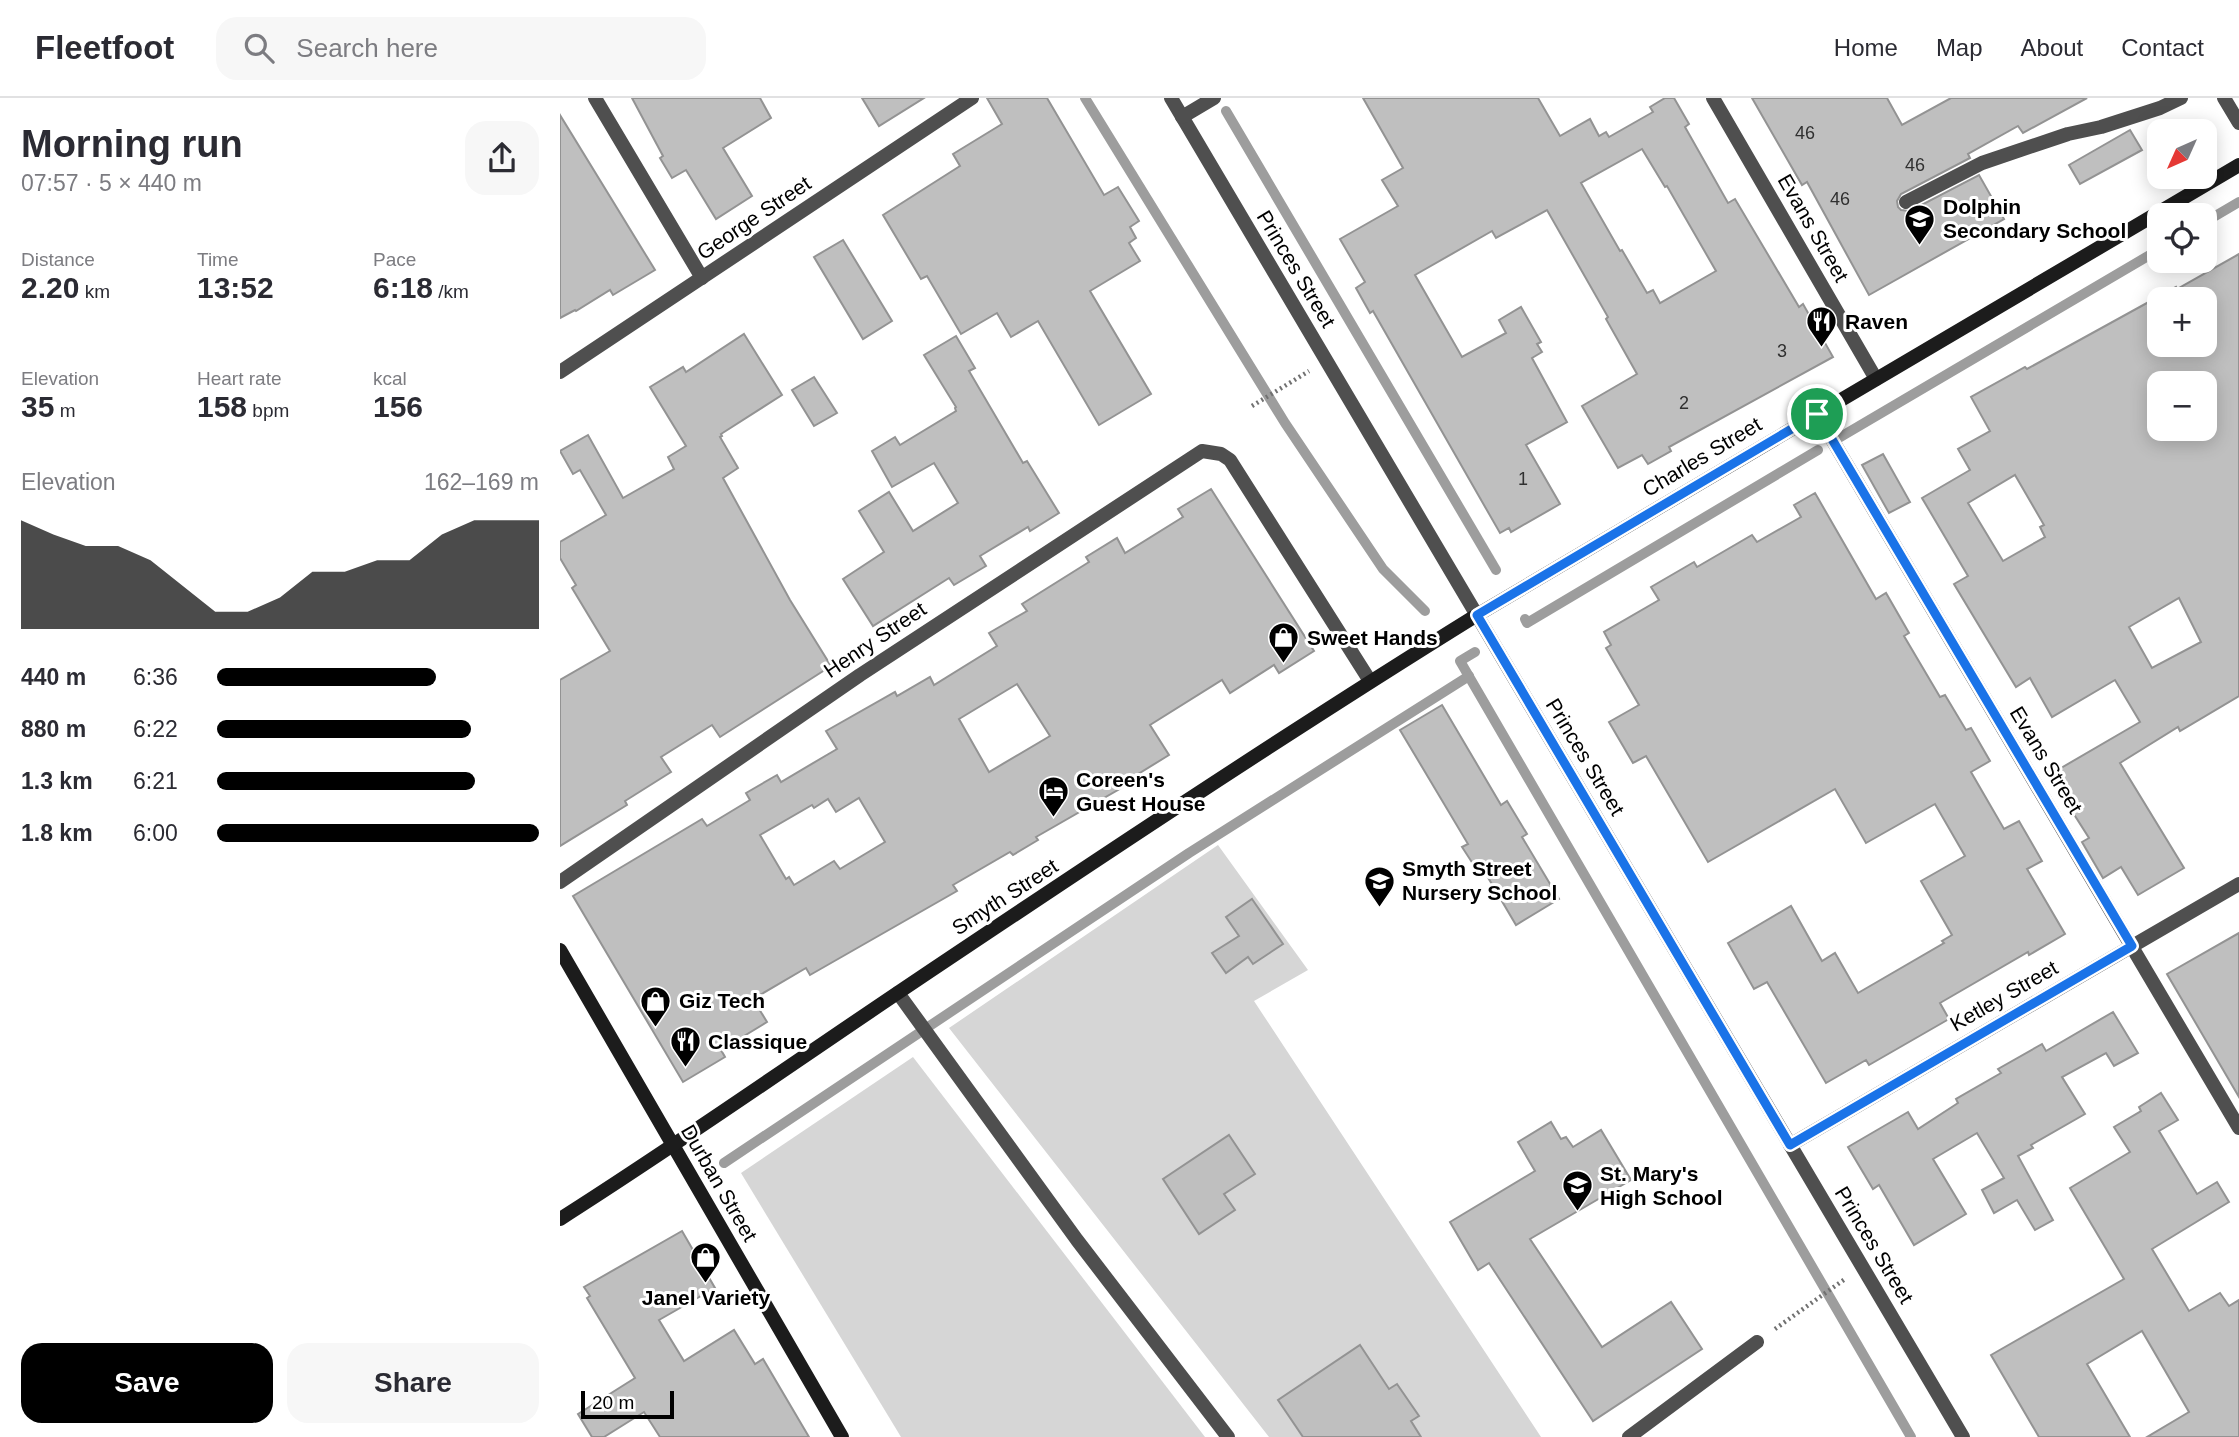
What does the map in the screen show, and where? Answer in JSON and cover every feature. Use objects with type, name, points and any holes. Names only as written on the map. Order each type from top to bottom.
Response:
[{"type":"main road","name":"Charles Street","points":[[1477,615],[2239,165]]},
{"type":"main road","name":"Smyth Street","points":[[560,1219],[674,1146],[898,993],[1370,681],[1477,615]]},
{"type":"main road","name":"Durban Street","points":[[560,950],[842,1437]]},
{"type":"street","points":[[595,98],[702,278]]},
{"type":"street","name":"George Street","points":[[560,372],[972,98]]},
{"type":"street","name":"Princes Street","points":[[1171,98],[1963,1437]]},
{"type":"street","points":[[1182,117],[1214,98]]},
{"type":"street","name":"Evans Street","points":[[1713,98],[1876,379]]},
{"type":"street","points":[[1906,202],[1982,163],[2068,134],[2101,127],[2160,108],[2181,98]]},
{"type":"street","points":[[2224,98],[2239,124]]},
{"type":"street","name":"Evans Street","points":[[1817,414],[2239,1128]]},
{"type":"street","name":"Henry Street","points":[[560,883],[860,674],[1202,451],[1221,453],[1230,460],[1370,681]]},
{"type":"street","name":"Ketley Street","points":[[1790,1145],[2239,884]]},
{"type":"street","points":[[898,993],[1077,1240],[1228,1437]]},
{"type":"street","points":[[1629,1437],[1757,1342]]},
{"type":"path","points":[[1252,406],[1316,367]]},
{"type":"path","points":[[1757,1342],[1850,1276]]},
{"type":"shaded area","points":[[1218,845],[1308,970],[1254,1001],[1541,1437],[1269,1437],[949,1028]]},
{"type":"shaded area","points":[[913,1057],[1205,1437],[901,1437],[741,1173]]},
{"type":"building","points":[[632,98],[760,98],[771,118],[723,148],[752,196],[716,219],[686,170],[672,178]]},
{"type":"building","points":[[862,98],[924,98],[879,126]]},
{"type":"building","points":[[987,98],[1047,98],[1104,195],[1118,187],[1139,221],[1130,227],[1136,238],[1129,243],[1140,261],[1090,291],[1151,394],[1099,425],[1038,321],[1011,337],[997,313],[961,334],[927,276],[921,279],[883,215],[960,166],[953,154],[1002,124]]},
{"type":"building","points":[[1363,98],[1538,98],[1560,136],[1590,119],[1599,136],[1606,132],[1609,137],[1653,112],[1650,107],[1665,98],[1674,98],[1689,124],[1685,127],[1728,203],[1735,199],[1799,307],[1803,304],[1833,357],[1669,447],[1671,451],[1648,464],[1642,455],[1618,468],[1582,406],[1637,374],[1606,319],[1608,317],[1547,210],[1496,238],[1492,231],[1415,275],[1462,357],[1506,333],[1499,320],[1521,307],[1541,342],[1537,344],[1542,352],[1532,358],[1567,422],[1526,445],[1560,504],[1511,532],[1509,528],[1500,533],[1373,311],[1370,313],[1356,288],[1365,282],[1340,239],[1398,206],[1382,180],[1403,168]],"holes":[[[1642,149],[1665,187],[1667,186],[1716,271],[1660,303],[1653,290],[1647,293],[1581,183]]]},
{"type":"building","points":[[1752,98],[1887,98],[1902,125],[1951,98],[2087,98],[2023,133],[2018,126],[1968,154],[1970,158],[1901,194],[1897,201],[1898,207],[1910,211],[1979,175],[2004,219],[1869,295],[1807,182],[1802,185]]},
{"type":"building","points":[[560,115],[655,270],[613,295],[610,290],[560,318]]},
{"type":"building","points":[[2130,130],[2142,150],[2080,184],[2069,165]]},
{"type":"building","points":[[843,240],[892,321],[863,339],[814,257]]},
{"type":"building","points":[[2239,254],[2239,696],[2180,731],[2178,727],[2120,763],[2184,868],[2138,895],[2121,867],[2103,878],[2082,842],[2089,838],[2049,775],[2140,722],[2115,680],[2052,717],[2030,678],[2016,687],[1954,584],[1968,576],[1922,498],[1970,470],[1958,449],[1990,431],[1971,397],[2025,367],[2027,369],[2147,303],[2147,357],[2217,357],[2217,287],[2181,287],[2205,273],[2217,273],[2217,266]],"holes":[[[2015,475],[2044,525],[2040,527],[2045,537],[2003,561],[1968,503]],[[2179,598],[2201,642],[2152,668],[2129,627]]]},
{"type":"building","points":[[744,334],[782,395],[721,434],[720,437],[738,468],[723,478],[790,600],[831,666],[720,737],[712,725],[661,757],[671,772],[625,801],[627,805],[560,846],[560,680],[610,651],[572,588],[576,585],[560,558],[560,542],[606,515],[580,470],[573,474],[560,451],[588,435],[623,498],[674,469],[668,457],[686,446],[650,387],[683,367],[686,372]]},
{"type":"building","points":[[956,336],[975,368],[969,371],[1023,463],[1027,461],[1059,513],[1030,531],[1028,527],[980,556],[986,566],[954,585],[949,578],[873,626],[843,579],[884,552],[859,511],[889,492],[913,531],[958,503],[934,463],[892,487],[872,451],[895,437],[900,445],[956,411],[924,355]]},
{"type":"building","points":[[814,377],[837,413],[814,426],[792,390]]},
{"type":"building","points":[[1883,454],[1910,502],[1889,513],[1862,465]]},
{"type":"building","points":[[1211,489],[1314,651],[1279,673],[1274,665],[1230,693],[1222,680],[1150,725],[1169,755],[1122,784],[1123,787],[1036,837],[1038,840],[1013,855],[1010,852],[953,885],[957,891],[810,975],[806,968],[753,999],[767,1022],[721,1050],[725,1057],[683,1082],[573,896],[702,819],[707,826],[750,800],[746,793],[777,775],[781,782],[837,749],[826,731],[895,692],[897,696],[930,677],[934,685],[997,646],[989,633],[1027,611],[1022,604],[1089,562],[1086,557],[1117,538],[1125,553],[1183,517],[1178,509]],"holes":[[[1017,684],[1050,736],[989,772],[959,719]],[[859,798],[885,842],[840,869],[834,861],[794,885],[789,877],[786,879],[760,835],[812,805],[814,808],[828,799],[836,812]]]},
{"type":"building","points":[[1815,493],[1876,599],[1886,593],[1909,633],[1904,636],[1940,697],[1945,695],[1966,730],[1971,728],[1990,761],[1971,772],[2004,829],[2019,821],[2042,861],[2027,869],[2065,934],[2029,955],[2028,952],[1940,1003],[1949,1019],[1869,1065],[1866,1060],[1826,1083],[1767,982],[1754,989],[1728,943],[1791,906],[1822,961],[1835,953],[1858,993],[1944,943],[1942,941],[1952,935],[1921,881],[1965,856],[1935,804],[1866,843],[1835,789],[1708,862],[1646,756],[1633,763],[1609,722],[1639,705],[1606,648],[1611,645],[1604,632],[1659,600],[1651,587],[1694,562],[1697,567],[1752,535],[1757,542],[1801,517],[1794,505]]},
{"type":"building","points":[[1442,705],[1501,805],[1507,801],[1527,834],[1522,837],[1559,899],[1516,925],[1480,864],[1475,867],[1462,847],[1468,844],[1400,730]]},
{"type":"building","points":[[1252,899],[1283,944],[1253,964],[1248,957],[1226,973],[1212,953],[1239,936],[1226,917]]},
{"type":"building","points":[[2239,933],[2239,1097],[2167,974]]},
{"type":"building","points":[[2113,1012],[2138,1053],[2114,1066],[2106,1053],[2062,1077],[2085,1114],[2031,1145],[2033,1148],[2018,1156],[2053,1220],[2035,1230],[2017,1200],[1994,1213],[1982,1190],[2004,1178],[1977,1133],[1933,1159],[1966,1214],[1914,1245],[1879,1185],[1873,1189],[1848,1147],[1908,1112],[1918,1129],[1958,1103],[1956,1099],[2001,1073],[1998,1069],[2042,1044],[2046,1051]]},
{"type":"building","points":[[2161,1093],[2178,1120],[2159,1131],[2197,1194],[2217,1182],[2229,1202],[2152,1249],[2189,1311],[2220,1293],[2229,1306],[2239,1300],[2239,1437],[2147,1437],[2189,1412],[2142,1331],[2087,1364],[2130,1437],[2039,1437],[1991,1355],[2124,1279],[2070,1188],[2130,1152],[2114,1127],[2141,1111],[2139,1107]]},
{"type":"building","points":[[1551,1122],[1561,1139],[1566,1137],[1573,1147],[1601,1130],[1631,1180],[1530,1239],[1602,1347],[1671,1302],[1702,1349],[1593,1421],[1489,1263],[1478,1270],[1450,1222],[1535,1171],[1518,1142]]},
{"type":"building","points":[[1229,1135],[1255,1174],[1224,1194],[1235,1210],[1199,1234],[1163,1179]]},
{"type":"building","points":[[682,1231],[715,1288],[659,1320],[684,1361],[734,1330],[755,1364],[763,1359],[809,1437],[660,1437],[644,1412],[604,1437],[592,1437],[578,1414],[635,1378],[587,1298],[590,1296],[584,1287]]},
{"type":"building","points":[[1360,1345],[1389,1389],[1397,1384],[1419,1416],[1411,1421],[1421,1437],[1303,1437],[1278,1400]]},
{"type":"waterway","points":[[1085,98],[1285,423],[1383,569],[1425,611]]},
{"type":"waterway","points":[[1226,111],[1496,570]]},
{"type":"waterway","points":[[2217,215],[2239,202]]},
{"type":"waterway","points":[[1837,439],[2147,257]]},
{"type":"waterway","points":[[1525,619],[1527,623],[1818,450]]},
{"type":"waterway","points":[[1475,652],[1460,661],[1911,1437]]},
{"type":"waterway","points":[[724,1163],[1189,853],[1469,676]]},
{"type":"place","name":"Dolphin Secondary School","points":[[1920,246]]},
{"type":"place","name":"Raven","points":[[1822,349]]},
{"type":"place","name":"Sweet Hands","points":[[1284,665]]},
{"type":"place","name":"Coreen's Guest House","points":[[1053,819]]},
{"type":"place","name":"Smyth Street Nursery School","points":[[1379,908]]},
{"type":"place","name":"Giz Tech","points":[[656,1028]]},
{"type":"place","name":"Classique","points":[[685,1069]]},
{"type":"place","name":"St. Mary's High School","points":[[1577,1213]]},
{"type":"place","name":"Janel Variety","points":[[706,1285]]},
{"type":"route","points":[[1817,414],[2132,946],[1790,1145],[1477,615],[1817,414]]}]
